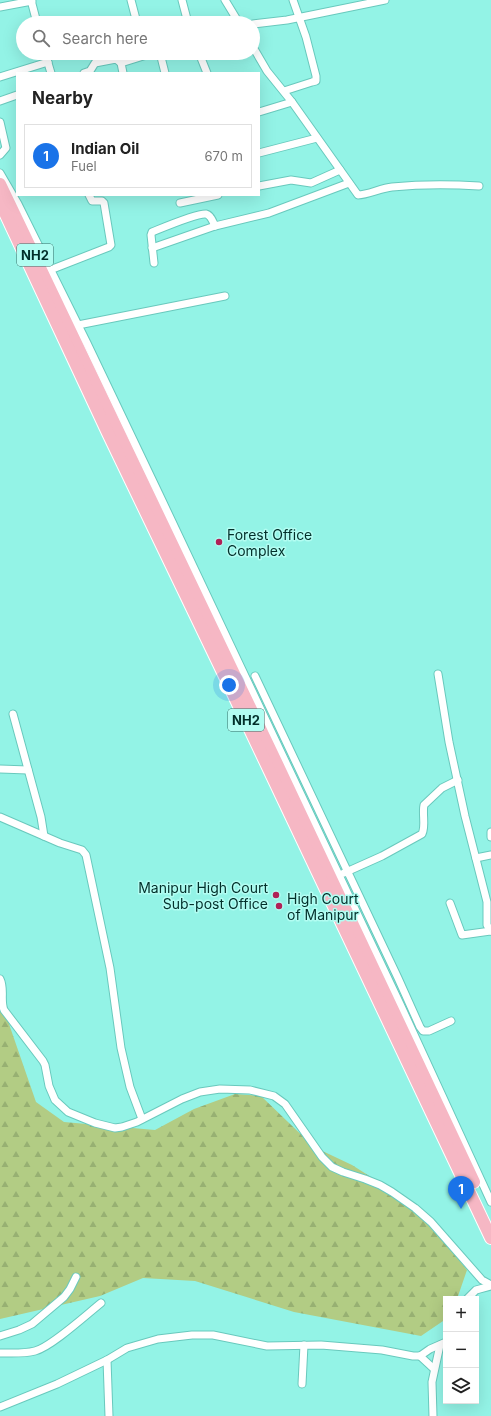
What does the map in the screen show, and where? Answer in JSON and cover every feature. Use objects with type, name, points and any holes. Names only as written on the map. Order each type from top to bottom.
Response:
[{"type":"highway","name":"NH2","points":[[0,184],[279,768],[491,1220]]},
{"type":"highway","name":"NH2","points":[[0,202],[108,433],[491,1238]]},
{"type":"street","points":[[131,0],[135,16]]},
{"type":"street","points":[[182,0],[186,16]]},
{"type":"street","points":[[225,0],[235,16]]},
{"type":"street","points":[[284,91],[316,80],[311,53],[293,0]]},
{"type":"street","points":[[260,23],[385,0]]},
{"type":"street","points":[[0,7],[31,1],[35,16]]},
{"type":"street","points":[[260,59],[267,71],[284,91],[356,193],[362,195],[384,188],[425,184],[479,186]]},
{"type":"street","points":[[87,72],[90,71],[96,64],[112,60]]},
{"type":"street","points":[[117,60],[121,64],[122,72]]},
{"type":"street","points":[[121,64],[131,60]]},
{"type":"street","points":[[162,60],[165,72]]},
{"type":"street","points":[[201,60],[207,72]]},
{"type":"street","points":[[0,77],[48,62],[51,72]]},
{"type":"street","points":[[0,101],[16,95]]},
{"type":"street","points":[[260,112],[292,102]]},
{"type":"street","points":[[0,122],[6,148],[0,155]]},
{"type":"street","points":[[260,153],[317,138]]},
{"type":"street","points":[[260,186],[291,180],[311,183],[340,170]]},
{"type":"street","points":[[0,173],[18,204],[78,325],[159,494],[491,1202]]},
{"type":"street","points":[[152,248],[215,226],[269,213],[349,183]]},
{"type":"street","points":[[50,270],[112,245],[104,203],[92,201],[90,196]]},
{"type":"street","points":[[180,203],[213,196]]},
{"type":"street","points":[[154,263],[152,232],[197,215],[206,214],[211,217],[215,226]]},
{"type":"street","points":[[78,325],[225,296]]},
{"type":"street","points":[[438,674],[449,742],[487,902],[487,925],[491,931],[462,935],[450,903]]},
{"type":"street","points":[[255,676],[420,1027],[423,1031],[429,1031],[451,1021]]},
{"type":"street","points":[[13,714],[41,817],[44,836]]},
{"type":"street","points":[[0,769],[28,770]]},
{"type":"street","points":[[338,875],[382,856],[422,834],[424,830],[424,805],[442,788],[458,780]]},
{"type":"street","points":[[0,817],[82,850],[88,858],[110,968],[121,1048],[130,1087],[142,1120]]},
{"type":"street","points":[[491,832],[491,837]]},
{"type":"street","points":[[476,858],[491,855]]},
{"type":"street","points":[[0,979],[2,985],[2,1007],[14,1025],[43,1061],[49,1086],[55,1100],[73,1114],[96,1123],[115,1128],[128,1126],[182,1099],[200,1092],[220,1089],[250,1090],[274,1096],[285,1104],[322,1157],[332,1167],[380,1185],[414,1208],[430,1222],[478,1276],[491,1285]]},
{"type":"street","points":[[0,1336],[26,1327],[38,1320],[68,1293],[76,1277]]},
{"type":"street","points":[[470,1296],[476,1290],[491,1285]]},
{"type":"street","points":[[0,1353],[16,1354],[36,1351],[58,1337],[101,1303]]},
{"type":"street","points":[[0,1406],[57,1384],[107,1360],[127,1348],[174,1336],[213,1336],[267,1346],[304,1345],[382,1350],[413,1356],[420,1356],[443,1343]]},
{"type":"street","points":[[433,1416],[432,1382],[434,1369],[443,1343]]},
{"type":"street","points":[[302,1384],[304,1345]]},
{"type":"street","points":[[420,1356],[434,1369]]},
{"type":"street","points":[[107,1360],[109,1416]]},
{"type":"green space","points":[[0,998],[36,1102],[64,1122],[155,1130],[194,1109],[235,1094],[261,1096],[314,1147],[352,1165],[401,1196],[451,1250],[467,1270],[458,1296],[443,1296],[443,1321],[421,1336],[294,1312],[195,1281],[143,1278],[100,1296],[0,1319]]},
{"type":"place","name":"Forest Office Complex","points":[[219,542]]},
{"type":"place","name":"Manipur High Court Sub-post Office","points":[[276,895]]},
{"type":"place","name":"High Court of Manipur","points":[[279,906]]},
{"type":"place","name":"Indian Oil","points":[[461,1209]]}]
